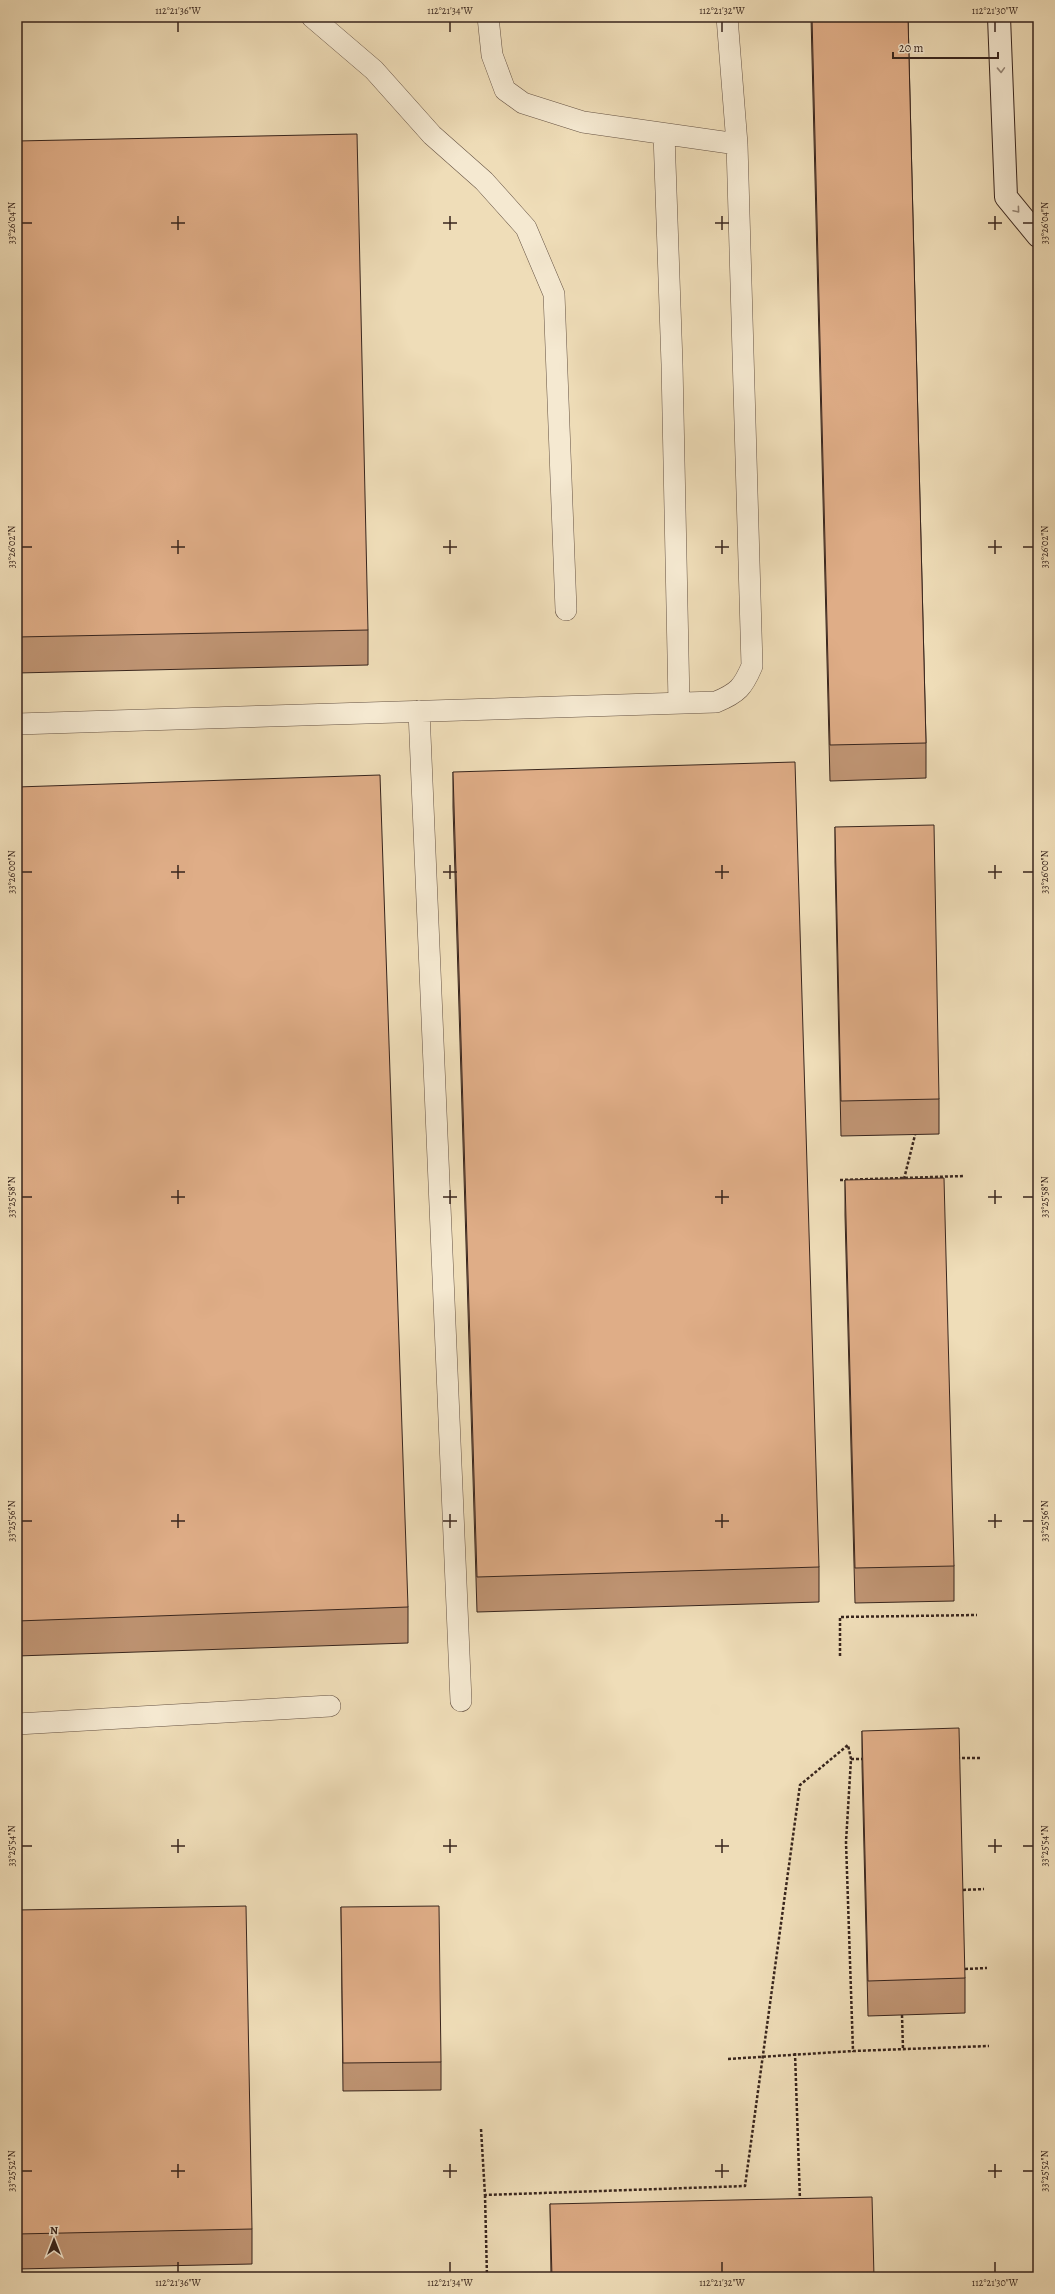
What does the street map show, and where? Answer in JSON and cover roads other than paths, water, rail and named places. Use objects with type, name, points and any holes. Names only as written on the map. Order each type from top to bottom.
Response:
[{"type":"main road","points":[[998,17],[1006,197],[1038,236]]},
{"type":"lane","points":[[312,17],[374,70],[432,135],[484,181],[526,228],[554,294],[566,610]]},
{"type":"lane","points":[[488,17],[492,55],[505,90],[523,103],[583,122],[737,144]]},
{"type":"lane","points":[[17,724],[716,702],[735,694],[745,682],[752,666],[737,144],[727,17]]},
{"type":"lane","points":[[664,134],[672,356],[679,703]]},
{"type":"lane","points":[[420,711],[461,1701]]},
{"type":"lane","points":[[17,1724],[330,1706]]}]
